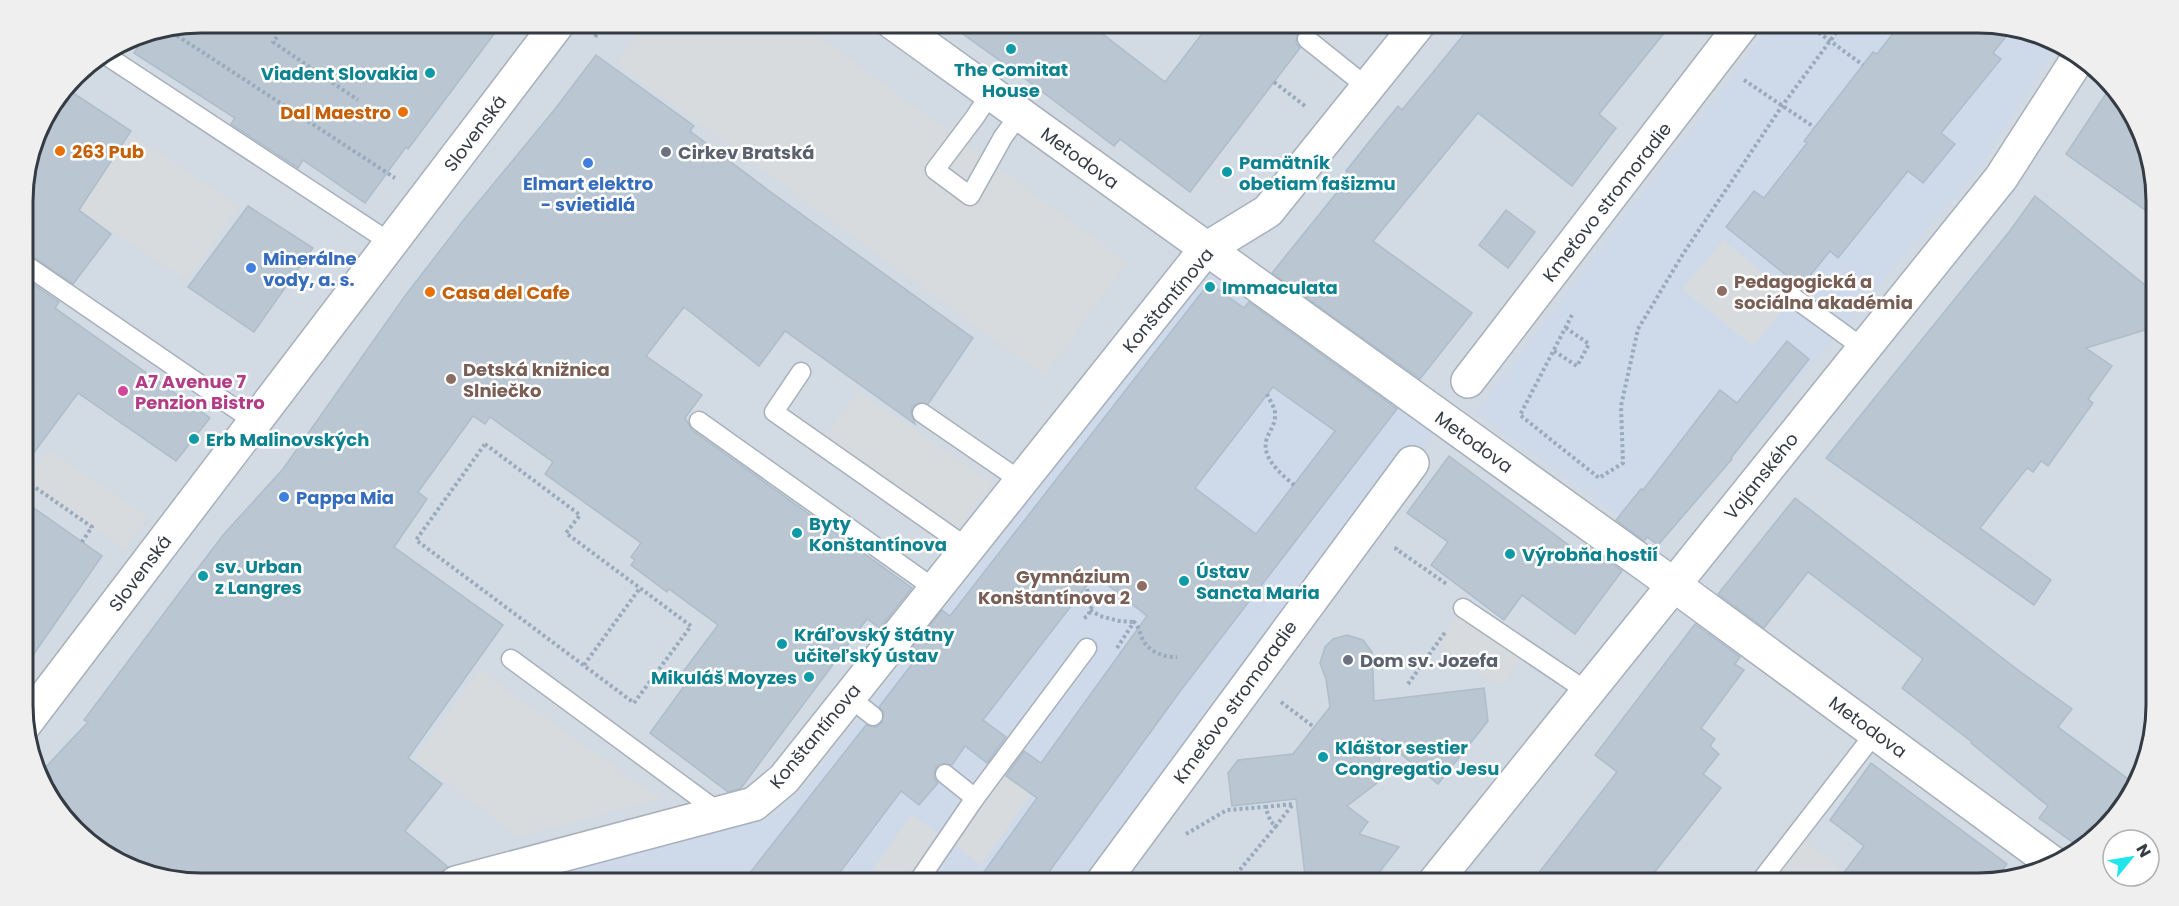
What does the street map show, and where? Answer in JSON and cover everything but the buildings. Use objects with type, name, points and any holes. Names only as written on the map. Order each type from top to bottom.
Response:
[{"type":"street","name":"Slovenská","points":[[33,713],[551,33]]},
{"type":"street","name":"Metodova","points":[[907,33],[1674,585],[2046,858]]},
{"type":"street","name":"Konštantínova","points":[[498,873],[754,804],[783,779],[861,706],[935,589],[1206,249],[1268,211],[1411,33]]},
{"type":"street","name":"Kmeťovo stromoradie","points":[[1468,381],[1736,33]]},
{"type":"street","name":"Vajanského","points":[[1442,873],[2001,177],[2074,64]]},
{"type":"street","name":"Kmeťovo stromoradie","points":[[1109,873],[1412,463]]},
{"type":"lane","points":[[1307,39],[1367,87]]},
{"type":"lane","points":[[112,59],[391,243]]},
{"type":"lane","points":[[990,94],[935,170],[970,196],[1003,137],[1019,115]]},
{"type":"lane","points":[[33,270],[255,422]]},
{"type":"lane","points":[[1793,297],[1863,348]]},
{"type":"lane","points":[[801,372],[774,412],[968,548]]},
{"type":"lane","points":[[922,413],[1021,481]]},
{"type":"lane","points":[[699,421],[935,589]]},
{"type":"lane","points":[[1463,608],[1588,692]]},
{"type":"lane","points":[[924,873],[975,798],[1088,648]]},
{"type":"lane","points":[[512,659],[720,813]]},
{"type":"lane","points":[[1768,873],[1875,733]]},
{"type":"lane","points":[[945,774],[975,798]]},
{"type":"path","points":[[1819,33],[1863,65]]},
{"type":"path","points":[[1572,315],[1520,415],[1599,478],[1623,463],[1621,406],[1638,329],[1683,254],[1782,106],[1836,33]]},
{"type":"path","points":[[176,35],[397,180]]},
{"type":"path","points":[[277,37],[273,42],[358,100]]},
{"type":"path","points":[[1743,79],[1815,127]]},
{"type":"path","points":[[1274,82],[1308,109]]},
{"type":"path","points":[[1554,351],[1577,366],[1589,344],[1566,328]]},
{"type":"path","points":[[1267,394],[1276,413],[1274,424],[1266,441],[1268,455],[1275,469],[1294,485]]},
{"type":"path","points":[[485,444],[580,515],[566,533],[691,626],[634,703],[584,665],[416,540],[485,444]]},
{"type":"path","points":[[33,487],[92,526],[82,542]]},
{"type":"path","points":[[1403,539],[1396,549],[1469,599],[1408,684]]},
{"type":"path","points":[[584,665],[640,588]]},
{"type":"path","points":[[1090,610],[1100,616],[1134,622]]},
{"type":"path","points":[[1181,838],[1227,810],[1293,804],[1237,873]]},
{"type":"path","points":[[1265,807],[1271,822],[1276,826]]},
{"type":"shaded area","points":[[638,33],[814,33],[1127,262],[1044,376],[616,63]]},
{"type":"shaded area","name":"Pedagogická a sociálna akadémia","points":[[1765,33],[2000,34],[2021,39],[2053,51],[1978,169],[1658,545],[1476,412]]},
{"type":"shaded area","points":[[1978,33],[2011,36],[2042,46],[2080,68],[2097,82],[2111,99],[2133,137],[2145,179],[2146,705],[2143,738],[2133,769],[2111,807],[2097,824],[2080,838],[2042,860],[1989,873],[190,873],[147,864],[117,850],[82,824],[56,789],[46,769],[34,727],[33,190],[36,168],[50,127],[75,90],[90,75],[117,56],[147,42],[179,34]]},
{"type":"shaded area","points":[[129,134],[239,206],[188,280],[79,210]]},
{"type":"shaded area","points":[[1723,240],[1793,297],[1753,346],[1682,289]]},
{"type":"shaded area","name":"Gymnázium Konštantínova 2","points":[[1220,271],[1436,429],[1109,873],[559,873],[774,817],[801,792],[1207,274]]},
{"type":"shaded area","points":[[858,391],[992,483],[959,528],[825,435]]},
{"type":"shaded area","points":[[48,450],[148,516],[124,549],[33,486],[33,471]]},
{"type":"shaded area","points":[[1463,608],[1525,651],[1500,686],[1437,644]]},
{"type":"shaded area","points":[[480,671],[660,799],[519,837],[415,758]]},
{"type":"shaded area","points":[[996,769],[1031,795],[981,865],[948,840],[924,873],[870,873],[912,814],[947,840]]},
{"type":"shaded area","points":[[1796,836],[1839,866],[1834,873],[1768,873]]},
{"type":"place","name":"The Comitat House","points":[[1011,49]]},
{"type":"place","name":"Viadent Slovakia","points":[[430,73]]},
{"type":"place","name":"Dal Maestro","points":[[403,112]]},
{"type":"place","name":"263 Pub","points":[[60,151]]},
{"type":"place","name":"Cirkev Bratská","points":[[666,152]]},
{"type":"place","name":"Elmart elektro - svietidlá","points":[[588,163]]},
{"type":"place","name":"Pamätník obetiam fašizmu","points":[[1227,172]]},
{"type":"place","name":"Minerálne vody, a. s.","points":[[251,268]]},
{"type":"place","name":"Immaculata","points":[[1210,287]]},
{"type":"place","name":"Pedagogická a sociálna akadémia","points":[[1722,291]]},
{"type":"place","name":"Casa del Cafe","points":[[430,292]]},
{"type":"place","name":"Detská knižnica Slniečko","points":[[451,379]]},
{"type":"place","name":"A7 Avenue 7 Penzion Bistro","points":[[123,391]]},
{"type":"place","name":"Erb Malinovských","points":[[194,439]]},
{"type":"place","name":"Pappa Mia","points":[[284,497]]},
{"type":"place","name":"Byty Konštantínova","points":[[797,533]]},
{"type":"place","name":"Výrobňa hostií","points":[[1510,554]]},
{"type":"place","name":"sv. Urban z Langres","points":[[203,576]]},
{"type":"place","name":"Ústav Sancta Maria","points":[[1184,581]]},
{"type":"place","name":"Gymnázium Konštantínova 2","points":[[1142,586]]},
{"type":"place","name":"Kráľovský štátny učiteľský ústav","points":[[782,644]]},
{"type":"place","name":"Dom sv. Jozefa","points":[[1348,660]]},
{"type":"place","name":"Mikuláš Moyzes","points":[[809,677]]},
{"type":"place","name":"Kláštor sestier Congregatio Jesu","points":[[1323,757]]}]
